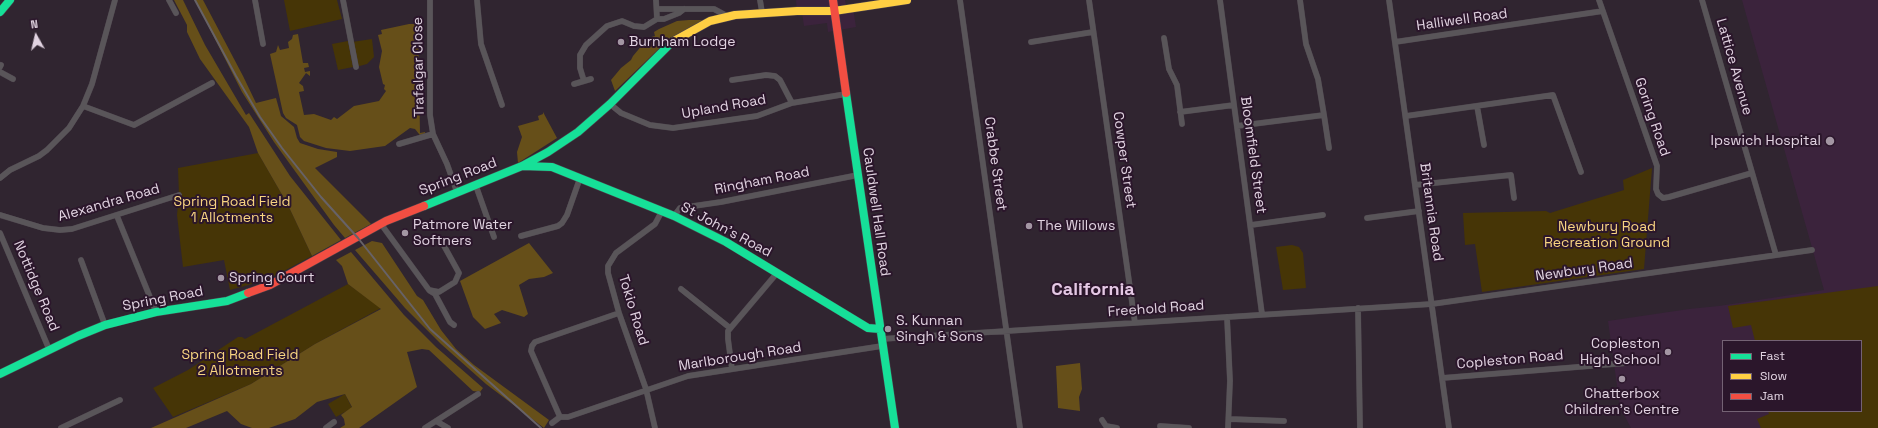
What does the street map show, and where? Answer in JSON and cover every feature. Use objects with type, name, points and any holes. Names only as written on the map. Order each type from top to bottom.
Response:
[{"type":"street","points":[[0,12],[10,0]]},
{"type":"street","points":[[0,178],[10,170],[47,150],[69,128],[83,106],[92,84],[115,0]]},
{"type":"street","points":[[169,0],[176,13]]},
{"type":"street","points":[[255,0],[263,44]]},
{"type":"street","points":[[343,0],[356,66]]},
{"type":"street","name":"Trafalgar Close","points":[[430,0],[429,104],[433,134],[457,192]]},
{"type":"street","points":[[477,0],[481,44],[502,105]]},
{"type":"street","points":[[656,0],[657,19]]},
{"type":"street","points":[[760,0],[762,12]]},
{"type":"street","name":"Cauldwell Hall Road","points":[[833,0],[894,428]]},
{"type":"street","name":"Spring Road","points":[[0,374],[49,349],[105,325],[156,312],[227,301],[270,285],[382,224],[414,209],[476,186],[522,166],[548,152],[578,132],[610,104],[637,75],[678,37],[710,21],[728,16],[762,12],[834,11],[907,0]]},
{"type":"street","name":"Crabbe Street","points":[[960,0],[1020,428]]},
{"type":"street","name":"Cowper Street","points":[[1089,0],[1135,323]]},
{"type":"street","name":"Bloomfield Street","points":[[1220,0],[1262,314]]},
{"type":"street","points":[[1300,0],[1306,44],[1318,79],[1329,148]]},
{"type":"street","name":"Britannia Road","points":[[1389,0],[1449,428]]},
{"type":"street","name":"Goring Road","points":[[1599,0],[1657,166],[1656,189],[1658,194],[1663,198],[1669,197],[1752,173]]},
{"type":"street","name":"Lattice Avenue","points":[[1702,0],[1776,255]]},
{"type":"street","points":[[657,9],[716,9],[728,16]]},
{"type":"street","points":[[584,81],[580,68],[580,55],[586,45],[607,26],[622,21],[634,26],[644,27],[657,19],[679,13],[684,9]]},
{"type":"street","name":"Halliwell Road","points":[[1395,42],[1603,11]]},
{"type":"street","points":[[1031,42],[1093,32]]},
{"type":"street","points":[[1164,38],[1169,69],[1177,85],[1182,124]]},
{"type":"street","points":[[0,72],[13,79]]},
{"type":"street","points":[[732,80],[766,75],[775,76],[780,80],[792,103]]},
{"type":"street","points":[[574,84],[592,79]]},
{"type":"street","points":[[83,106],[134,125],[212,83]]},
{"type":"street","name":"Upland Road","points":[[610,104],[616,111],[632,119],[650,125],[667,128],[757,116],[792,103],[846,94]]},
{"type":"street","points":[[1406,116],[1553,95],[1581,172]]},
{"type":"street","points":[[1180,112],[1234,105]]},
{"type":"street","points":[[1477,106],[1484,145]]},
{"type":"street","points":[[1237,126],[1324,115]]},
{"type":"street","name":"Trafalgar Close","points":[[399,144],[433,134]]},
{"type":"street","points":[[548,152],[549,164],[552,168]]},
{"type":"street","name":"St John's Road","points":[[522,166],[552,168],[674,216],[710,234],[778,273],[868,328],[880,329]]},
{"type":"street","name":"Ringham Road","points":[[674,216],[680,208],[721,202],[858,175]]},
{"type":"street","points":[[1415,185],[1511,175],[1514,198]]},
{"type":"street","points":[[521,236],[562,223],[567,215],[580,178]]},
{"type":"street","points":[[476,186],[494,237]]},
{"type":"street","name":"Alexandra Road","points":[[0,215],[54,230],[72,229],[117,216],[179,195]]},
{"type":"street","name":"Tokio Road","points":[[655,428],[646,389],[619,313],[608,273],[610,261],[624,247],[655,224],[662,211]]},
{"type":"street","points":[[1367,218],[1419,211]]},
{"type":"street","points":[[1251,225],[1323,215]]},
{"type":"street","points":[[117,216],[156,312]]},
{"type":"street","points":[[382,224],[429,290],[435,294],[450,322],[454,324]]},
{"type":"street","name":"Nottidge Road","points":[[0,233],[49,349]]},
{"type":"street","points":[[429,290],[439,292],[455,282],[459,273],[444,244]]},
{"type":"street","name":"Newbury Road","points":[[1432,304],[1812,250]]},
{"type":"street","points":[[81,260],[105,325]]},
{"type":"street","points":[[732,369],[728,339],[730,328],[778,273]]},
{"type":"street","points":[[680,289],[730,328]]},
{"type":"street","name":"Freehold Road","points":[[882,343],[1006,330],[1432,304]]},
{"type":"street","points":[[1358,308],[1360,428]]},
{"type":"street","points":[[552,424],[560,418],[531,351],[532,346],[535,342],[619,313]]},
{"type":"street","points":[[1227,317],[1230,381],[1228,428]]},
{"type":"street","name":"Marlborough Road","points":[[560,418],[568,417],[684,376],[882,343]]},
{"type":"street","name":"Copleston Road","points":[[1442,378],[1627,362]]},
{"type":"street","points":[[426,428],[478,394]]},
{"type":"street","points":[[61,428],[120,400]]},
{"type":"street","points":[[1229,419],[1284,421]]},
{"type":"street","points":[[1102,420],[1106,426],[1117,428]]},
{"type":"street","points":[[436,421],[448,428]]},
{"type":"street","points":[[326,428],[334,422]]},
{"type":"street","points":[[1160,426],[1189,428]]},
{"type":"shaded area","points":[[174,0],[183,0],[205,45],[246,115],[249,113],[290,176],[341,240],[312,256],[288,205],[258,153],[249,127],[200,59],[187,32],[187,25]]},
{"type":"shaded area","points":[[195,0],[203,0],[256,103],[276,98],[281,116],[294,127],[300,143],[318,149],[337,152],[337,157],[315,168],[371,224],[345,238],[334,225],[274,142],[242,92]]},
{"type":"shaded area","points":[[796,0],[845,0],[847,9],[853,8],[856,27],[828,32],[827,23],[804,26],[802,13],[797,13]]},
{"type":"shaded area","points":[[1742,0],[1878,0],[1878,428],[1631,428],[1620,407],[1608,321],[1824,290]]},
{"type":"shaded area","points":[[707,20],[670,38],[615,91],[611,80],[621,68],[631,60],[643,44],[641,40],[655,36],[654,32],[677,21]]},
{"type":"shaded area","points":[[409,24],[418,24],[420,133],[425,132],[426,137],[423,139],[415,129],[410,128],[385,146],[350,151],[326,148],[304,141],[300,137],[297,125],[286,118],[283,113],[270,54],[276,52],[278,45],[280,50],[289,48],[288,42],[292,39],[293,35],[298,34],[303,63],[308,63],[309,67],[304,68],[305,72],[310,71],[310,76],[306,73],[299,83],[303,86],[304,91],[299,92],[304,115],[314,114],[331,120],[334,117],[337,119],[354,106],[379,101],[386,91],[384,89],[385,85],[383,84],[379,67],[382,51],[378,35],[382,34],[381,30]]},
{"type":"shaded area","points":[[543,112],[557,138],[518,163],[517,152],[522,137],[518,126],[539,120],[538,116],[543,114]]},
{"type":"shaded area","points":[[372,241],[382,243],[417,296],[423,300],[441,330],[456,349],[474,365],[549,420],[544,428],[486,384],[441,344],[405,308],[355,250]]},
{"type":"shaded area","points":[[529,243],[553,273],[544,277],[529,279],[519,285],[528,314],[524,317],[502,310],[494,314],[501,323],[485,329],[473,317],[460,281]]},
{"type":"shaded area","points":[[351,252],[404,315],[436,347],[483,388],[480,392],[473,391],[429,350],[422,349],[407,352],[417,387],[359,428],[340,428],[345,425],[344,419],[341,415],[352,407],[345,394],[317,402],[295,419],[269,428],[252,428],[241,424],[227,411],[186,428],[151,428],[251,384],[315,344],[381,309],[348,284],[342,266],[336,260]]},
{"type":"shaded area","points":[[1080,363],[1082,389],[1079,397],[1080,411],[1058,408],[1056,366]]},
{"type":"green space","points":[[284,0],[337,0],[342,19],[290,31]]},
{"type":"green space","points":[[372,39],[374,57],[367,64],[356,67],[352,42]]},
{"type":"green space","points":[[348,41],[353,67],[338,70],[332,44]]},
{"type":"green space","name":"Spring Road Field 1 Allotments","points":[[258,153],[288,205],[312,256],[267,280],[230,290],[224,260],[183,267],[177,215],[179,195],[178,168]]},
{"type":"green space","name":"Newbury Road Recreation Ground","points":[[1652,168],[1644,269],[1482,292],[1475,244],[1465,245],[1463,213],[1546,211],[1550,213],[1624,190],[1623,180]]},
{"type":"green space","points":[[1292,245],[1299,247],[1303,253],[1306,288],[1283,290],[1276,247]]},
{"type":"green space","name":"Spring Road Field 2 Allotments","points":[[348,284],[381,308],[315,344],[251,384],[173,417],[153,388],[188,370],[238,337],[245,339]]},
{"type":"green space","points":[[1878,286],[1878,428],[1761,428],[1757,419],[1769,414],[1768,412],[1862,412],[1862,340],[1755,340],[1751,325],[1733,328],[1728,306]]},
{"type":"green space","points":[[345,394],[352,408],[336,417],[328,404]]},
{"type":"railway","points":[[195,0],[260,117],[282,148],[321,197],[358,238],[430,329],[541,428]]},
{"type":"traffic: fast","points":[[0,12],[10,0]]},
{"type":"traffic: fast","points":[[424,206],[522,166],[548,152],[578,132],[610,104],[672,42]]},
{"type":"traffic: fast","points":[[846,93],[895,428]]},
{"type":"traffic: fast","points":[[523,166],[552,167],[674,216],[726,242],[868,328],[880,329]]},
{"type":"traffic: fast","points":[[0,374],[78,336],[105,325],[156,312],[227,301],[248,293]]},
{"type":"traffic: slow","points":[[672,42],[710,21],[735,15],[797,11],[834,11],[907,0]]},
{"type":"traffic: jam","points":[[833,0],[846,93]]},
{"type":"traffic: jam","points":[[248,293],[270,285],[386,221],[424,206]]},
{"type":"place","name":"Burnham Lodge","points":[[621,42]]},
{"type":"place","name":"Ipswich Hospital","points":[[1830,141]]},
{"type":"place","name":"The Willows","points":[[1029,226]]},
{"type":"place","name":"Patmore Water Softners","points":[[405,233]]},
{"type":"place","name":"Spring Court","points":[[221,278]]},
{"type":"place","name":"S. Kunnan Singh & Sons","points":[[888,329]]},
{"type":"place","name":"Copleston High School","points":[[1668,352]]},
{"type":"place","name":"Chatterbox Children's Centre","points":[[1622,379]]},
{"type":"district","name":"California","points":[[1093,290]]}]
